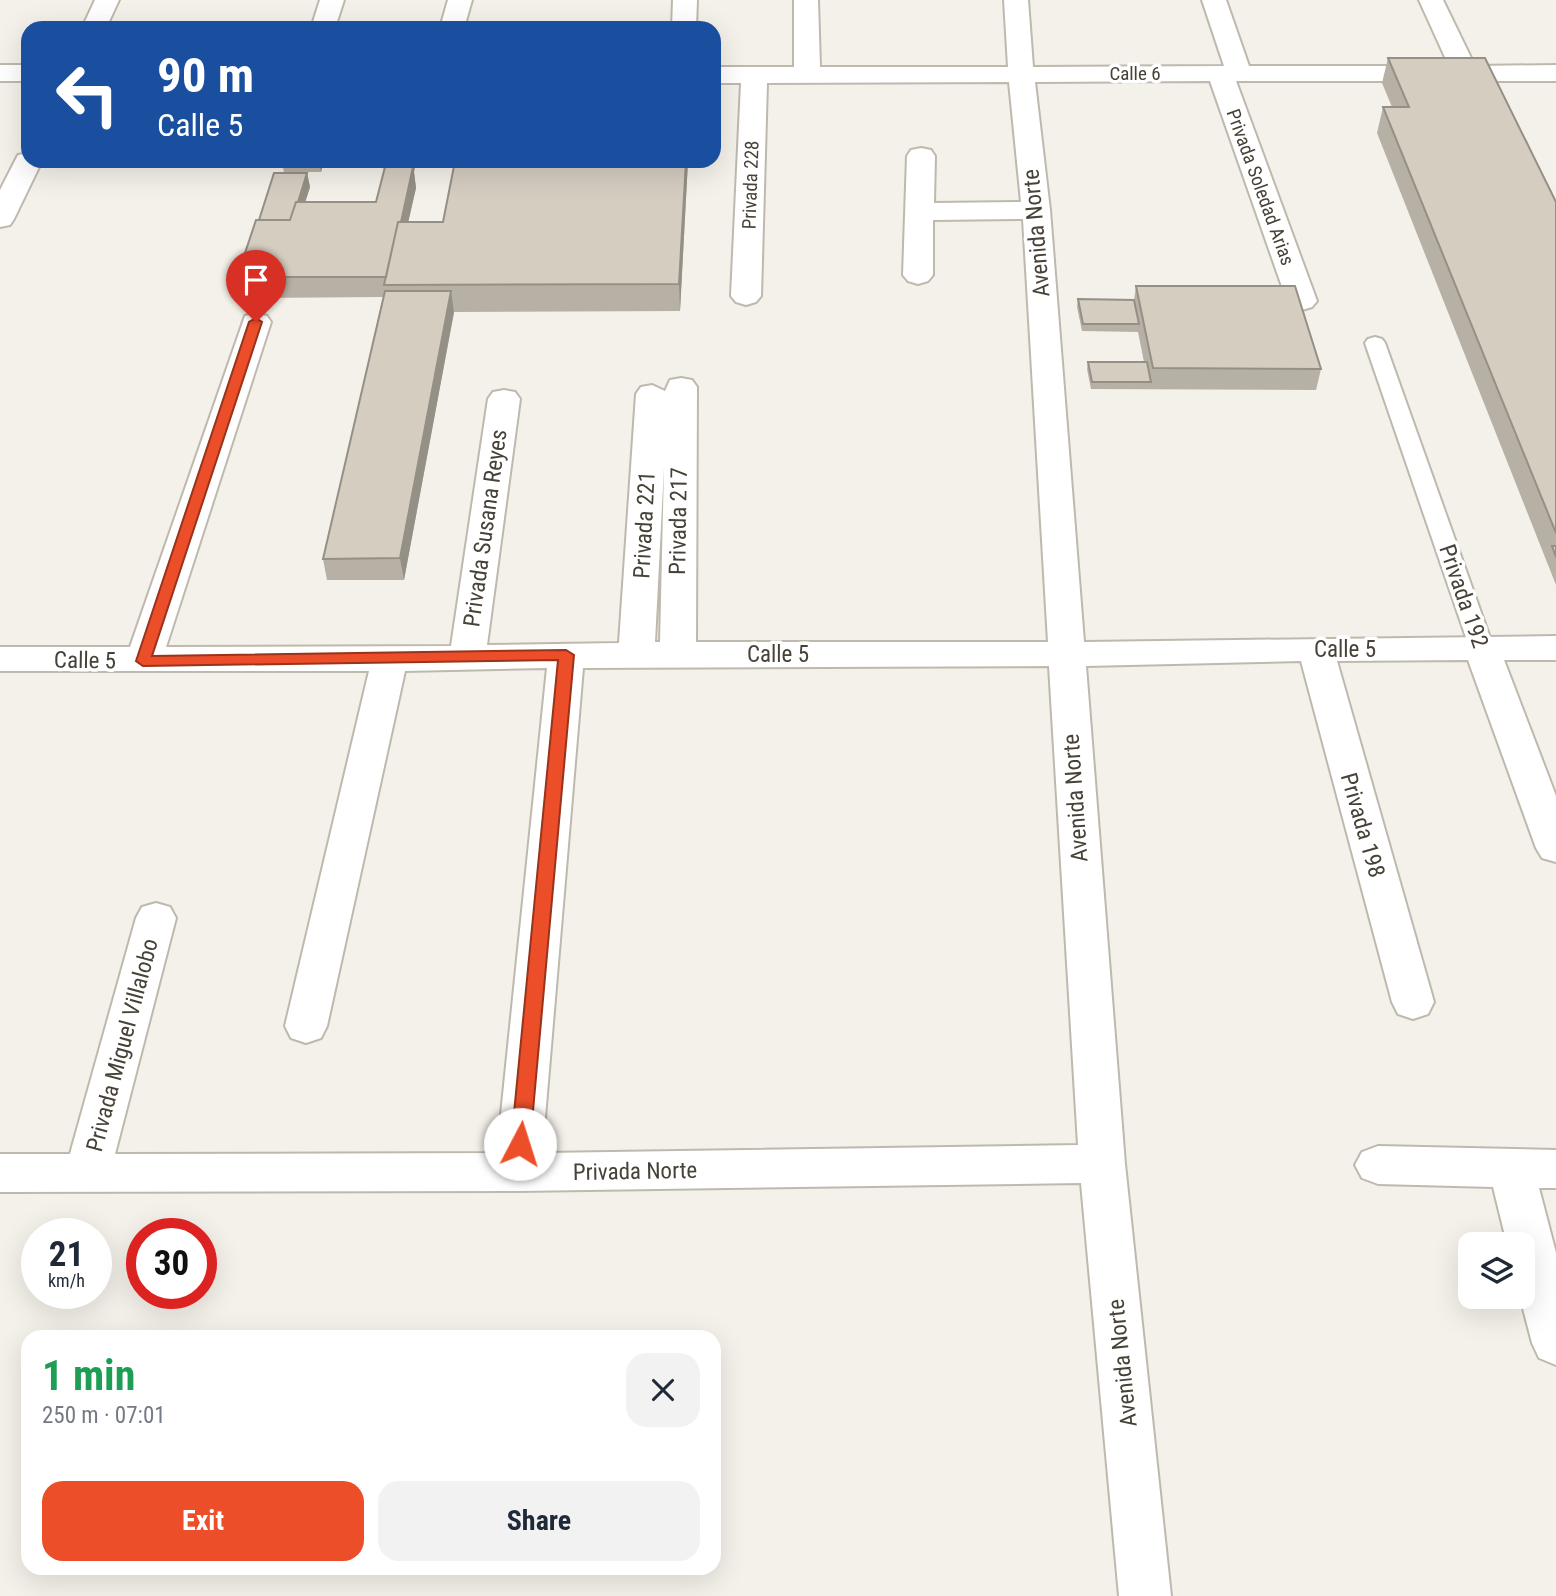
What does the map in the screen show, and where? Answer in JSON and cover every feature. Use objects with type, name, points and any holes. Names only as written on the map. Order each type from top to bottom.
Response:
[{"type":"street","points":[[97,21],[107,0]]},
{"type":"street","points":[[325,21],[332,0]]},
{"type":"street","points":[[454,21],[460,0]]},
{"type":"street","points":[[684,21],[685,0]]},
{"type":"street","points":[[806,0],[807,75]]},
{"type":"street","name":"Avenida Norte","points":[[1016,0],[1036,210],[1102,1164],[1145,1596]]},
{"type":"street","name":"Privada Soledad Arias","points":[[1214,0],[1230,73],[1302,302]]},
{"type":"street","points":[[1431,0],[1465,72]]},
{"type":"street","name":"Calle 6","points":[[721,75],[1556,72]]},
{"type":"street","points":[[0,74],[21,73]]},
{"type":"street","name":"Privada 228","points":[[746,296],[754,75]]},
{"type":"street","points":[[918,275],[921,156]]},
{"type":"street","points":[[0,219],[25,168]]},
{"type":"street","points":[[921,212],[1036,210]]},
{"type":"street","points":[[143,661],[256,322]]},
{"type":"street","name":"Privada 217","points":[[666,391],[678,654]]},
{"type":"street","name":"Privada 221","points":[[636,655],[666,391]]},
{"type":"street","name":"Privada Susana Reyes","points":[[467,657],[504,399]]},
{"type":"street","name":"Calle 5","points":[[0,659],[143,661],[566,655],[1065,654],[1556,648]]},
{"type":"street","name":"Privada 198","points":[[1316,649],[1324,687],[1413,1002]]},
{"type":"street","name":"Privada 192","points":[[1482,649],[1556,848]]},
{"type":"street","points":[[518,1172],[566,655]]},
{"type":"street","points":[[306,1026],[390,659]]},
{"type":"street","name":"Privada Miguel Villalobo","points":[[88,1171],[156,918]]},
{"type":"street","name":"Privada Norte","points":[[0,1173],[518,1172],[1102,1164]]},
{"type":"street","points":[[1378,1165],[1534,1169],[1556,1343]]},
{"type":"lane","name":"Privada 192","points":[[1375,343],[1482,649]]},
{"type":"building","points":[[1388,58],[1485,58],[1556,202],[1556,533],[1383,107],[1409,107]]},
{"type":"building","points":[[385,168],[413,168],[386,277],[237,277],[256,220],[290,220],[296,202],[376,202]]},
{"type":"building","points":[[454,168],[686,168],[679,284],[384,285],[398,222],[443,222]]},
{"type":"building","points":[[274,173],[307,173],[290,220],[259,220]]},
{"type":"building","points":[[1136,286],[1295,286],[1321,369],[1153,368]]},
{"type":"building","points":[[385,291],[451,291],[400,558],[323,559]]},
{"type":"building","points":[[1078,299],[1134,300],[1139,324],[1083,324]]},
{"type":"building","points":[[1088,362],[1147,362],[1151,382],[1092,382]]},
{"type":"route","points":[[256,322],[143,661],[566,655],[520,1144]]}]
